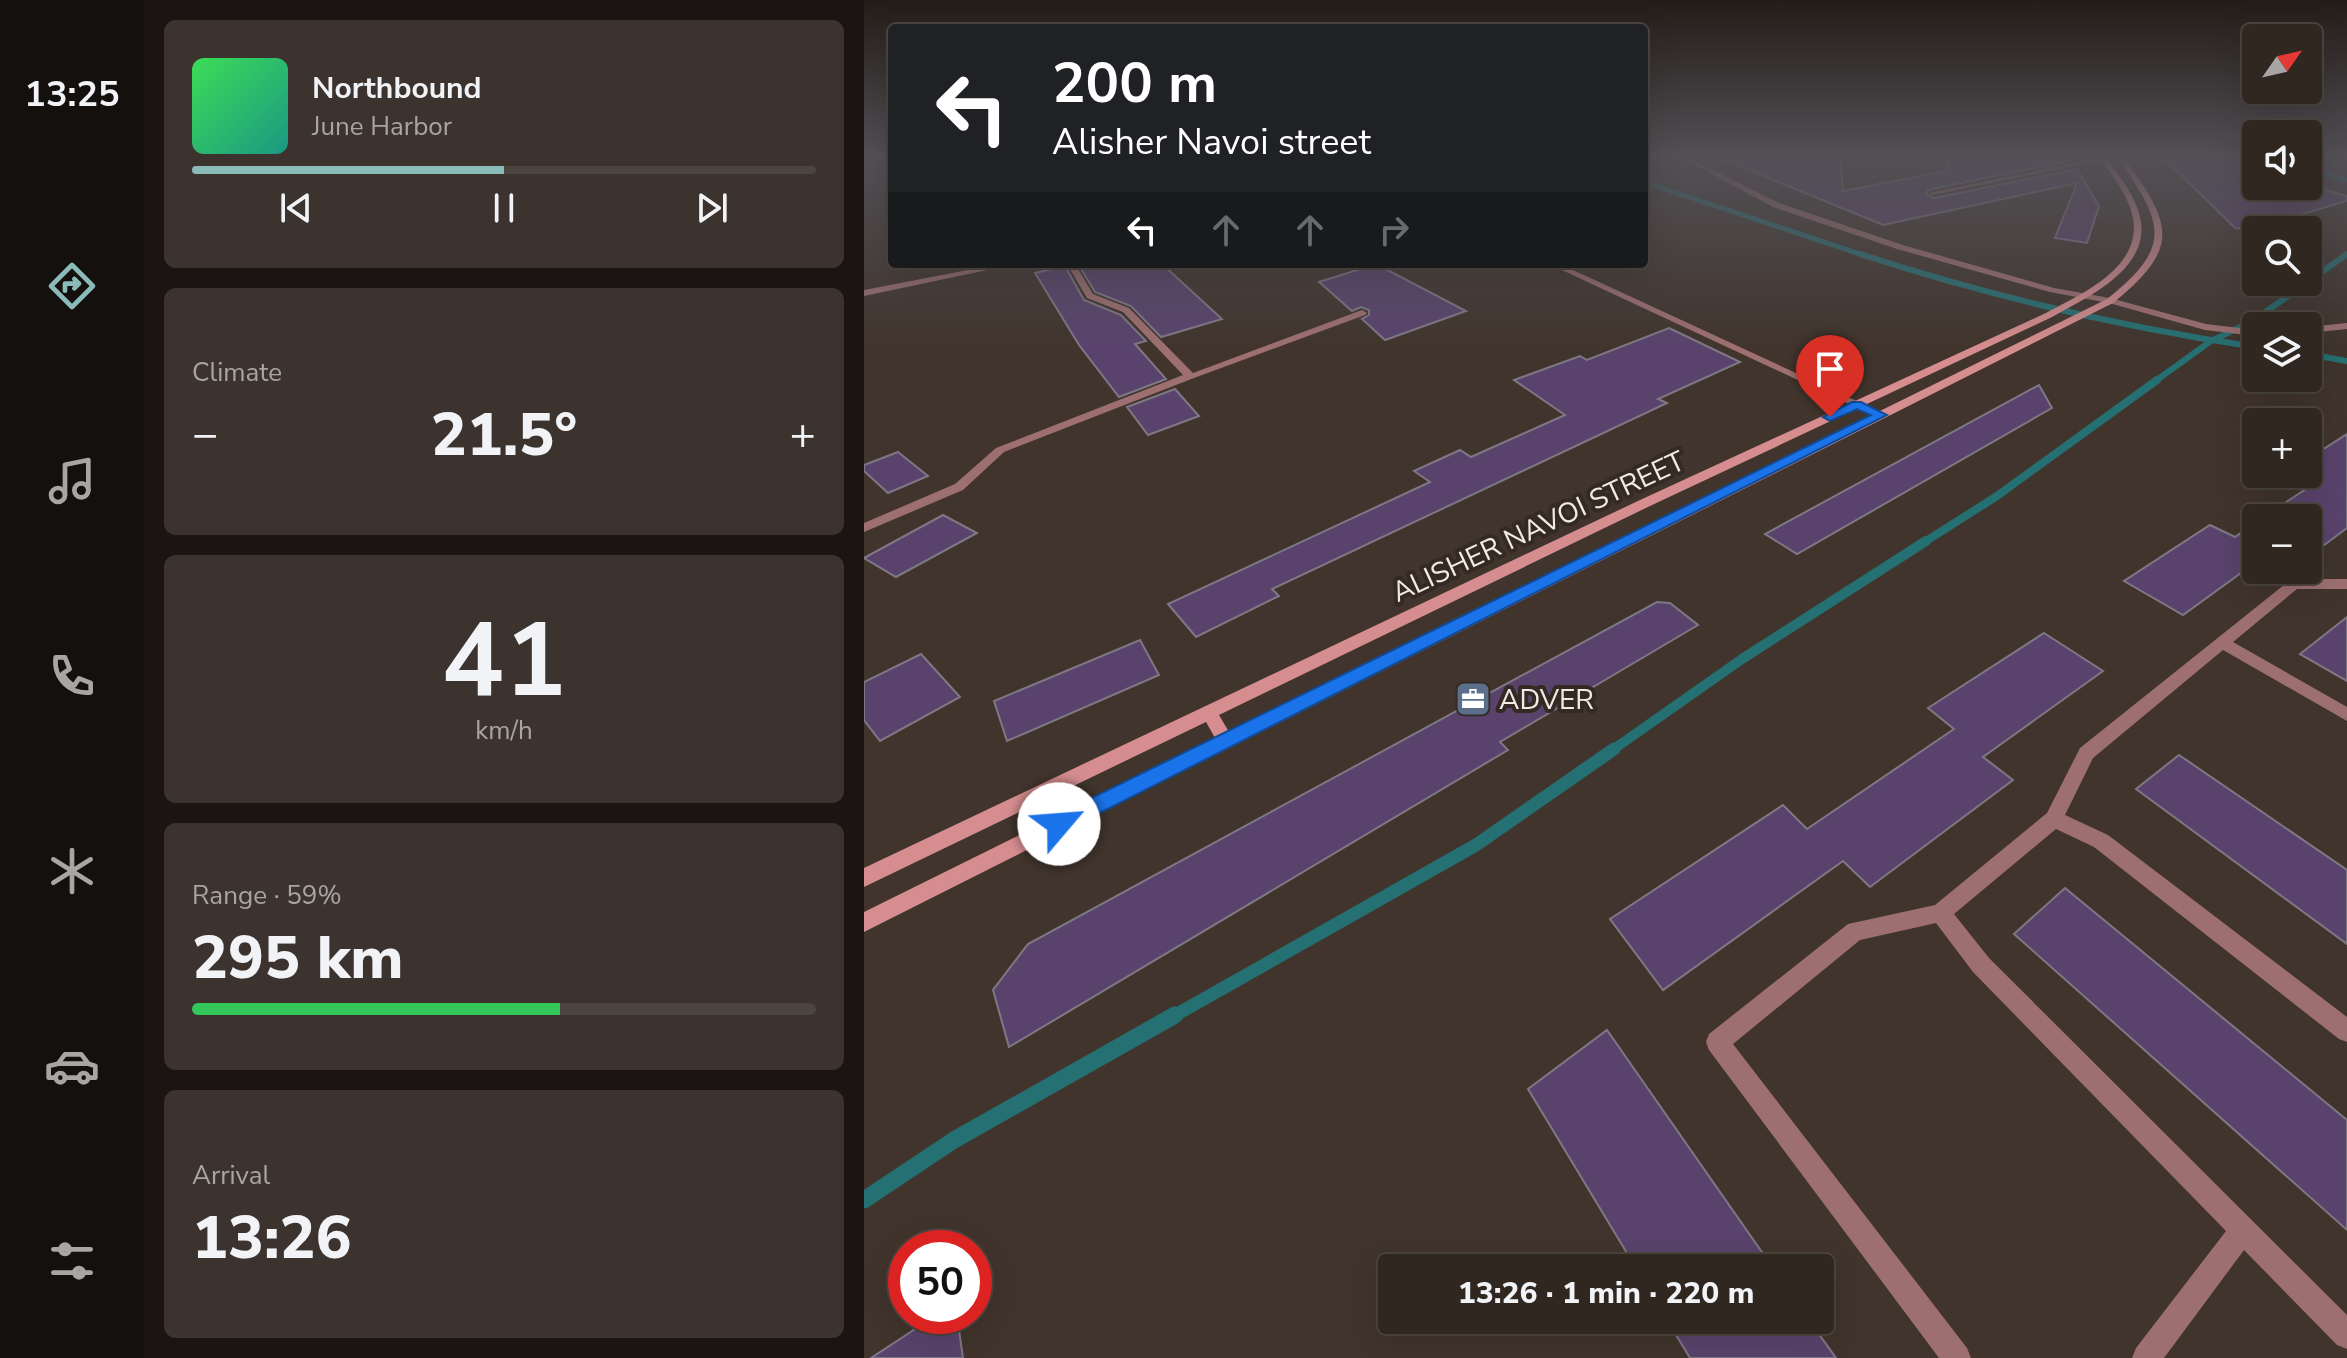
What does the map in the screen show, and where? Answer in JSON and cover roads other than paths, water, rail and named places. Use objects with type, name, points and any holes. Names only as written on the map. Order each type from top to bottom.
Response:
[{"type":"main road","name":"ALISHER NAVOI STREET","points":[[864,878],[1856,404],[2049,315],[2085,295],[2116,271],[2131,253],[2137,221]]},
{"type":"main road","name":"ALISHER NAVOI STREET","points":[[864,922],[2110,301],[2145,272],[2158,251],[2160,221]]},
{"type":"main road","points":[[1209,713],[1225,740]]},
{"type":"street","points":[[1824,221],[1900,247],[2053,290],[2110,301],[2205,327],[2242,331]]},
{"type":"street","points":[[864,293],[992,268]]},
{"type":"street","points":[[1073,268],[1090,296],[1126,310],[1190,376]]},
{"type":"street","points":[[1562,268],[1881,415]]},
{"type":"street","points":[[864,528],[959,487],[1000,450],[1362,313]]},
{"type":"street","points":[[2322,329],[2347,326]]},
{"type":"street","points":[[1957,1358],[1717,1042],[1855,931],[1940,913],[2054,819],[2086,753],[2294,584],[2347,584]]},
{"type":"street","points":[[2222,643],[2347,715]]},
{"type":"street","points":[[2054,819],[2101,841],[2347,1031]]},
{"type":"street","points":[[1940,913],[1981,965],[2347,1335]]},
{"type":"street","points":[[2146,1358],[2243,1230]]},
{"type":"waterway","points":[[1762,221],[1860,254]]},
{"type":"waterway","points":[[1860,254],[2056,309],[2213,340]]},
{"type":"waterway","points":[[1860,254],[1866,256]]},
{"type":"waterway","points":[[2213,340],[2253,321],[2347,254],[2344,256]]},
{"type":"waterway","points":[[2154,382],[2213,340]]},
{"type":"waterway","points":[[2213,340],[2242,345]]},
{"type":"waterway","points":[[2322,357],[2347,361]]},
{"type":"waterway","points":[[1923,543],[1997,496],[2157,380]]},
{"type":"waterway","points":[[1611,751],[1742,659],[1926,541]]},
{"type":"waterway","points":[[1172,1017],[1476,845],[1614,749]]},
{"type":"waterway","points":[[864,1200],[954,1140],[1175,1015]]},
{"type":"place","name":"ADVER","points":[[1473,699]]}]
